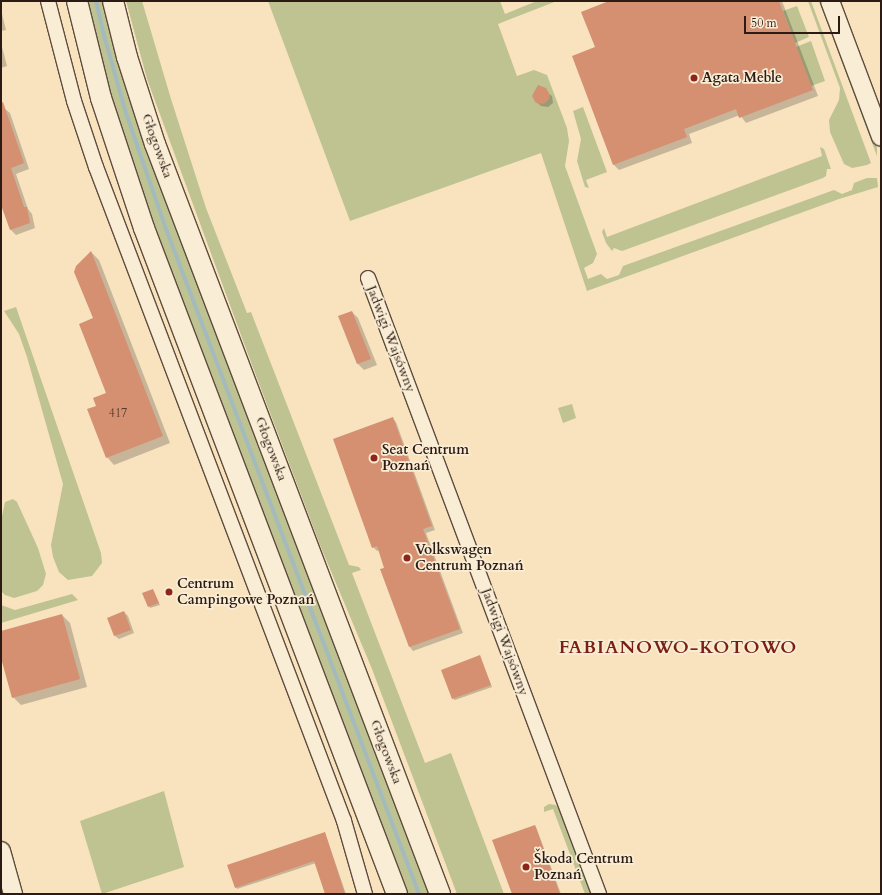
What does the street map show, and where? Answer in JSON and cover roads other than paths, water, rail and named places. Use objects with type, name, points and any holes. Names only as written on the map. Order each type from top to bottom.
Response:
[{"type":"main road","points":[[77,1],[101,98],[141,221],[397,894]]},
{"type":"main road","name":"Głogowska","points":[[113,1],[134,78],[161,158],[440,894]]},
{"type":"street","points":[[48,1],[74,101],[96,167],[344,821],[365,894]]},
{"type":"street","points":[[830,1],[881,137]]},
{"type":"street","name":"Jadwigi Wajsówny","points":[[368,278],[599,894]]},
{"type":"street","points":[[1,851],[13,894]]},
{"type":"waterway","points":[[96,1],[126,113],[166,229],[419,894]]},
{"type":"place","name":"Agata Meble","points":[[694,78]]},
{"type":"place","name":"Seat Centrum Poznań","points":[[374,458]]},
{"type":"place","name":"Volkswagen Centrum Poznań","points":[[407,558]]},
{"type":"place","name":"Centrum Campingowe Poznań","points":[[169,592]]},
{"type":"place","name":"Škoda Centrum Poznań","points":[[526,867]]},
{"type":"district","name":"FABIANOWO-KOTOWO","points":[[678,648]]}]
